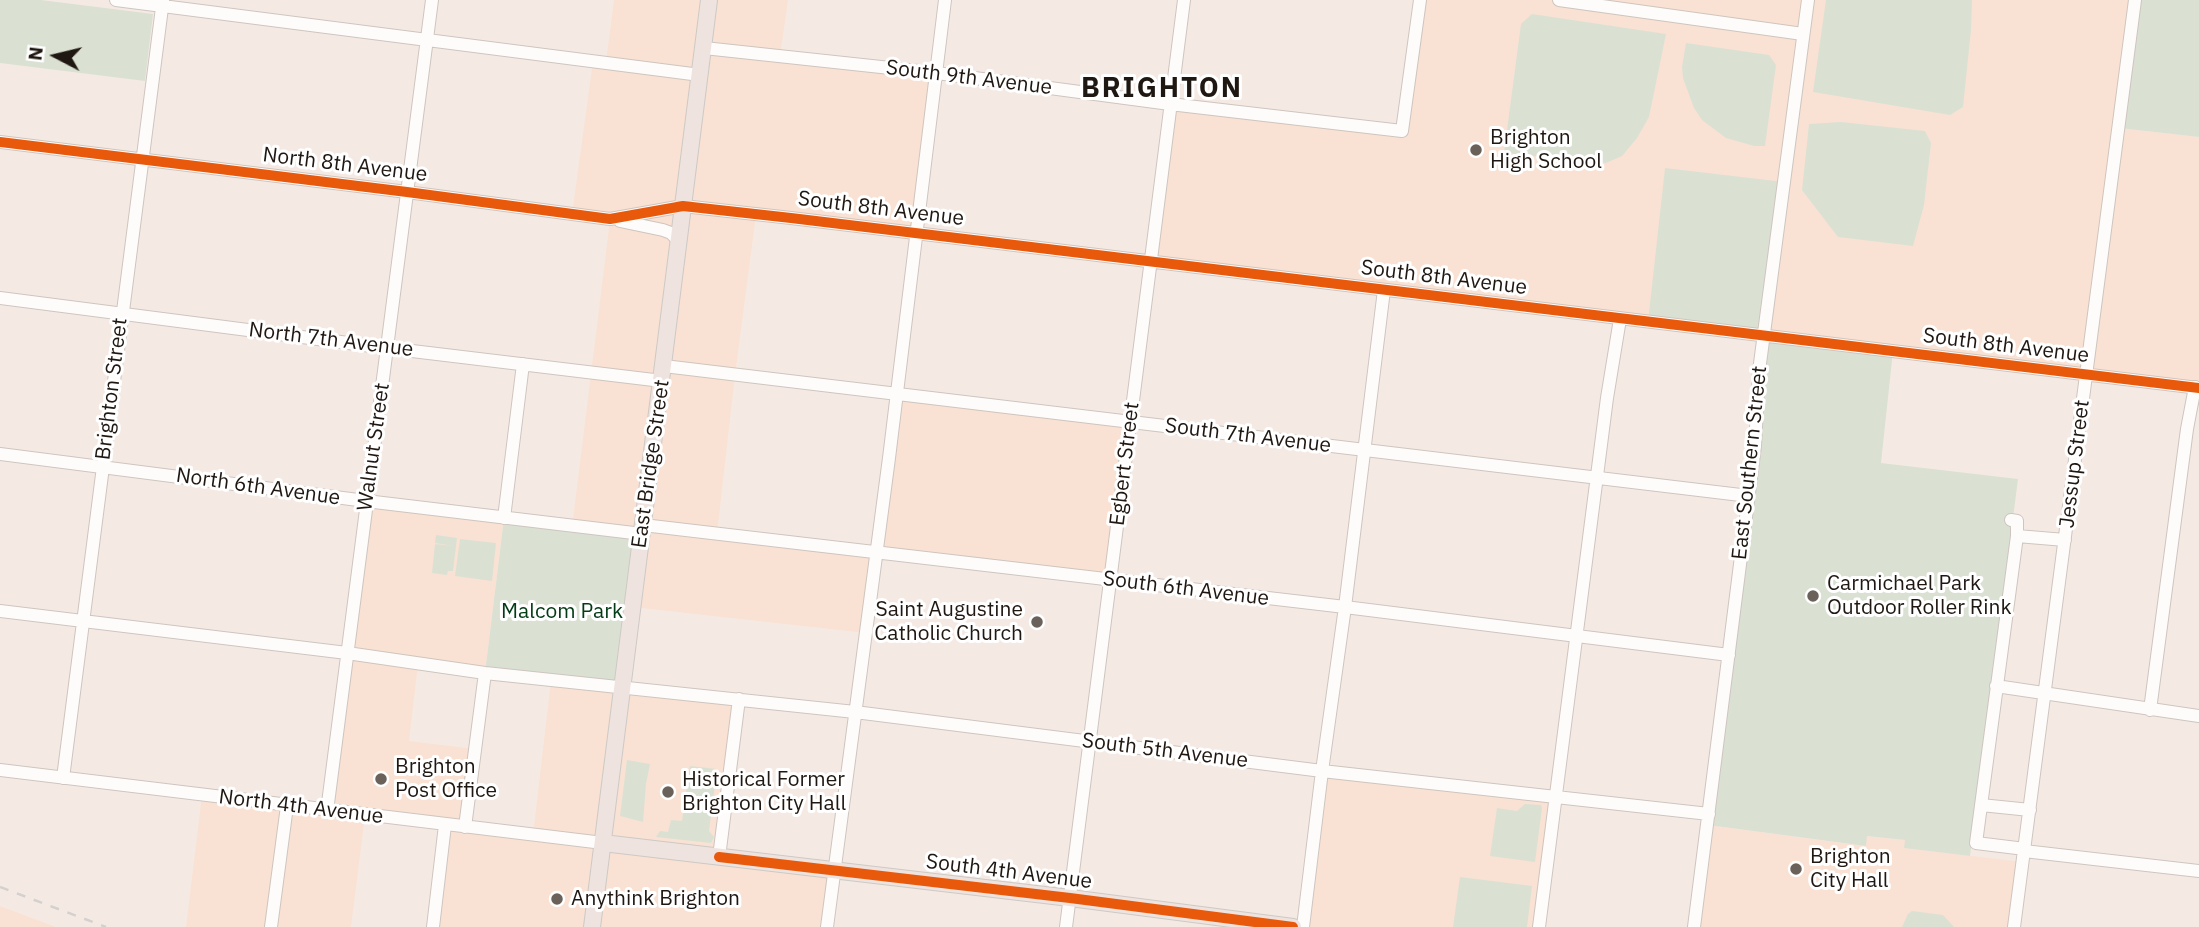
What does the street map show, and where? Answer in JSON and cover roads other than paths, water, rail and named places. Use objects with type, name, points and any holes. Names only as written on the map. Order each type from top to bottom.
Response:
[{"type":"main road","name":"East Bridge Street","points":[[592,927],[709,0]]},
{"type":"main road","name":"South 4th Avenue","points":[[603,844],[1070,898],[1293,927]]},
{"type":"street","points":[[116,0],[162,3],[700,75]]},
{"type":"street","name":"Walnut Street","points":[[327,811],[432,0]]},
{"type":"street","points":[[827,927],[946,0]]},
{"type":"street","name":"Egbert Street","points":[[1066,927],[1184,0]]},
{"type":"street","name":"South 9th Avenue","points":[[704,48],[1402,131],[1420,0]]},
{"type":"street","points":[[1559,0],[1804,34]]},
{"type":"street","name":"East Southern Street","points":[[1694,927],[1755,446],[1757,384],[1808,0]]},
{"type":"street","name":"Jessup Street","points":[[2014,927],[2135,0]]},
{"type":"street","name":"Brighton Street","points":[[62,778],[162,3]]},
{"type":"street","name":"North 8th Avenue","points":[[0,142],[610,219],[663,230],[671,233],[680,242]]},
{"type":"street","name":"South 8th Avenue","points":[[683,206],[2197,388]]},
{"type":"street","name":"North 8th Avenue","points":[[610,219],[683,206]]},
{"type":"street","points":[[1303,927],[1384,290]]},
{"type":"street","name":"North 7th Avenue","points":[[0,298],[523,365],[663,373]]},
{"type":"street","points":[[1539,927],[1607,398],[1620,319]]},
{"type":"street","points":[[504,518],[523,365]]},
{"type":"street","name":"South 7th Avenue","points":[[663,373],[897,394],[1749,496]]},
{"type":"street","points":[[2150,710],[2185,443],[2197,388]]},
{"type":"street","name":"North 6th Avenue","points":[[0,454],[504,518],[642,529]]},
{"type":"street","points":[[2011,520],[2017,521],[2017,536],[1994,690],[1976,843],[2199,871]]},
{"type":"street","name":"South 6th Avenue","points":[[642,529],[1345,607],[1729,655]]},
{"type":"street","points":[[2017,536],[2065,540]]},
{"type":"street","name":"South 5th Avenue","points":[[0,611],[347,653],[485,673],[855,712],[1322,771],[1709,814]]},
{"type":"street","points":[[465,827],[485,673]]},
{"type":"street","points":[[1994,690],[2044,692],[2199,716]]},
{"type":"street","points":[[719,857],[739,699]]},
{"type":"street","name":"North 4th Avenue","points":[[0,770],[603,844]]},
{"type":"street","points":[[1981,805],[2029,810]]},
{"type":"street","points":[[271,927],[287,806]]},
{"type":"street","points":[[433,927],[445,825]]},
{"type":"railway","points":[[0,887],[106,927]]},
{"type":"place","name":"Brighton High School","points":[[1476,150]]},
{"type":"place","name":"Carmichael Park Outdoor Roller Rink","points":[[1813,596]]},
{"type":"place","name":"Saint Augustine Catholic Church","points":[[1037,622]]},
{"type":"place","name":"Brighton Post Office","points":[[381,779]]},
{"type":"place","name":"Historical Former Brighton City Hall","points":[[668,792]]},
{"type":"place","name":"Brighton City Hall","points":[[1796,869]]},
{"type":"place","name":"Anythink Brighton","points":[[557,899]]},
{"type":"district","name":"BRIGHTON","points":[[1162,89]]},
{"type":"park label","name":"Malcom Park","points":[[562,612]]}]
